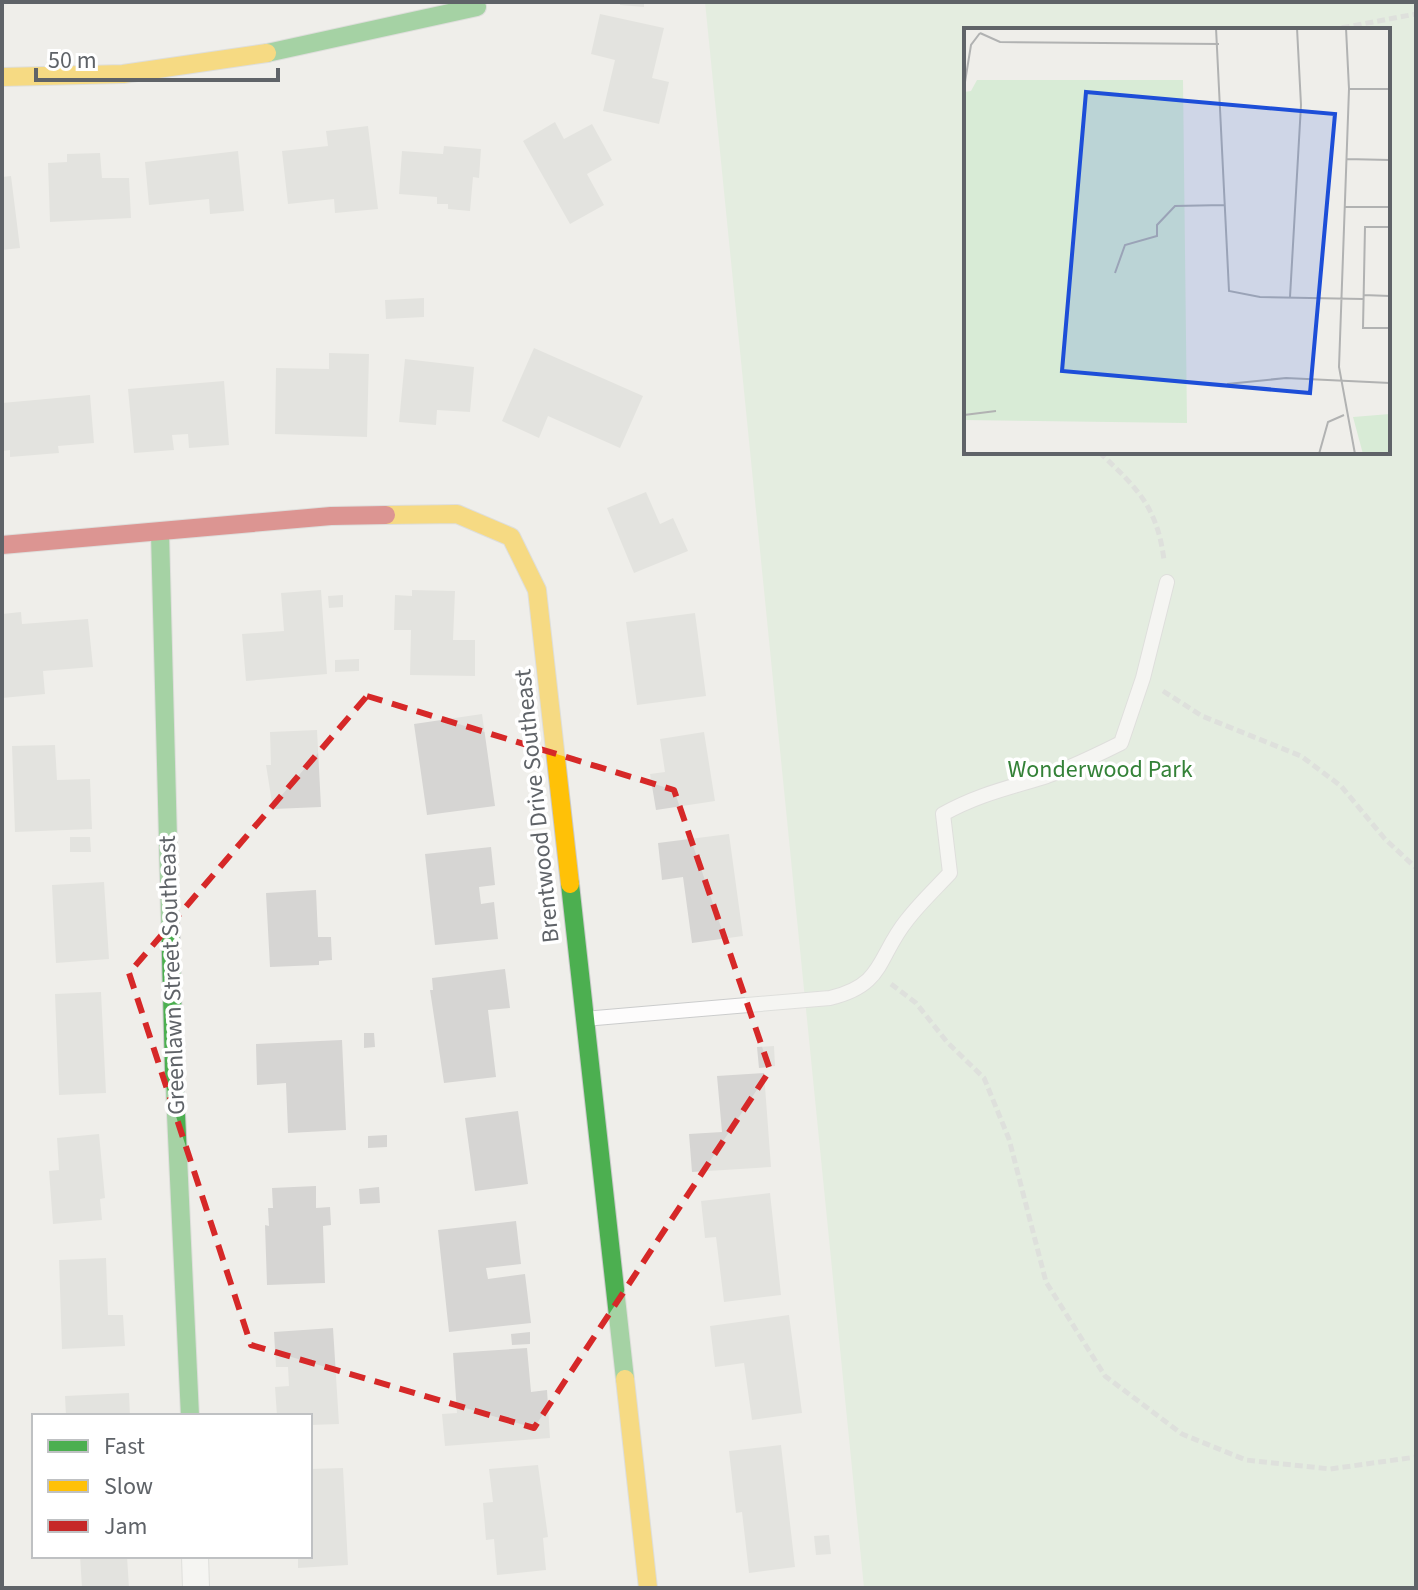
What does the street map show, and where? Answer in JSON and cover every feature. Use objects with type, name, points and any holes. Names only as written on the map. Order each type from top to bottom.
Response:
[{"type":"street","points":[[2,77],[81,77],[218,64],[477,7]]},
{"type":"street","name":"Brentwood Drive Southeast","points":[[2,545],[331,516],[457,514],[511,537],[537,590],[648,1588]]},
{"type":"street","name":"Greenlawn Street Southeast","points":[[160,533],[174,1071],[190,1414]]},
{"type":"street","points":[[195,1558],[196,1588]]},
{"type":"lane","points":[[584,1019],[830,998],[858,992],[879,968],[905,922],[950,873],[943,814],[968,800],[1006,785],[1047,776],[1121,743],[1143,678],[1167,582]]},
{"type":"path","points":[[1341,28],[1416,14]]},
{"type":"path","points":[[1101,454],[1131,482],[1160,525],[1167,582]]},
{"type":"path","points":[[1143,678],[1202,716],[1301,756],[1341,786],[1385,839],[1416,868]]},
{"type":"path","points":[[888,982],[916,1003],[947,1042],[984,1078],[1009,1139],[1046,1282],[1105,1376],[1182,1434],[1246,1460],[1330,1469],[1416,1457]]},
{"type":"highlighted area","points":[[367,696],[674,790],[770,1070],[534,1428],[251,1345],[129,973]]},
{"type":"green space","name":"Wonderwood Park","points":[[705,2],[1416,2],[1416,1588],[864,1588]]},
{"type":"building","points":[[620,2],[644,2],[644,7],[620,5]]},
{"type":"building","points":[[600,14],[664,28],[652,78],[669,82],[659,124],[603,111],[615,60],[591,54]]},
{"type":"building","points":[[555,122],[564,139],[592,124],[612,160],[587,174],[604,205],[570,224],[523,141]]},
{"type":"building","points":[[368,126],[378,209],[335,213],[334,199],[288,204],[282,151],[328,146],[326,131]]},
{"type":"building","points":[[444,146],[481,149],[479,178],[473,177],[470,211],[448,209],[448,204],[437,204],[437,197],[399,194],[402,151],[443,154]]},
{"type":"building","points":[[238,151],[244,211],[210,214],[209,199],[149,205],[145,162]]},
{"type":"building","points":[[100,153],[102,178],[129,178],[131,218],[50,222],[48,163],[67,162],[67,154]]},
{"type":"building","points":[[11,176],[20,248],[2,250],[2,177]]},
{"type":"building","points":[[424,298],[424,317],[386,319],[385,300]]},
{"type":"building","points":[[534,348],[643,396],[620,448],[548,416],[539,438],[502,421]]},
{"type":"building","points":[[329,353],[369,354],[367,437],[275,434],[276,368],[329,369]]},
{"type":"building","points":[[405,359],[474,367],[470,412],[437,410],[436,425],[399,422]]},
{"type":"building","points":[[224,381],[229,445],[189,448],[188,434],[172,435],[174,450],[134,453],[128,389]]},
{"type":"building","points":[[90,395],[94,443],[58,446],[59,453],[10,457],[10,450],[2,451],[2,403]]},
{"type":"building","points":[[646,492],[660,524],[673,518],[688,551],[634,573],[607,508]]},
{"type":"building","points":[[321,590],[327,674],[246,681],[242,634],[284,631],[281,593]]},
{"type":"building","points":[[412,590],[455,591],[453,640],[475,640],[475,676],[410,675],[411,630],[394,630],[395,595],[412,596]]},
{"type":"building","points":[[343,595],[343,607],[329,608],[328,596]]},
{"type":"building","points":[[21,612],[22,624],[88,619],[93,667],[43,671],[45,694],[2,698],[2,614]]},
{"type":"building","points":[[695,613],[706,696],[637,705],[626,622]]},
{"type":"building","points":[[359,659],[359,671],[335,672],[335,660]]},
{"type":"building","points":[[482,714],[495,806],[427,815],[414,724]]},
{"type":"building","points":[[317,730],[321,807],[273,809],[266,765],[271,765],[270,732]]},
{"type":"building","points":[[704,732],[715,801],[656,810],[650,774],[665,772],[660,739]]},
{"type":"building","points":[[55,745],[57,780],[90,779],[92,829],[15,832],[12,746]]},
{"type":"building","points":[[729,834],[743,936],[692,943],[683,877],[662,880],[658,843]]},
{"type":"building","points":[[70,837],[90,837],[91,852],[70,852]]},
{"type":"building","points":[[491,847],[495,885],[479,887],[481,904],[494,902],[498,939],[435,945],[425,854]]},
{"type":"building","points":[[104,882],[109,959],[56,963],[52,885]]},
{"type":"building","points":[[316,890],[318,937],[331,937],[332,960],[319,961],[319,965],[270,967],[266,893]]},
{"type":"building","points":[[505,969],[510,1008],[488,1010],[496,1077],[444,1083],[430,990],[433,990],[432,978]]},
{"type":"building","points":[[101,992],[106,1093],[59,1095],[55,994]]},
{"type":"building","points":[[364,1033],[374,1033],[375,1047],[364,1048]]},
{"type":"building","points":[[342,1040],[346,1130],[288,1133],[286,1083],[257,1085],[256,1044]]},
{"type":"building","points":[[774,1046],[775,1066],[759,1068],[757,1047]]},
{"type":"building","points":[[764,1073],[771,1167],[692,1172],[689,1134],[722,1132],[717,1076]]},
{"type":"building","points":[[518,1111],[528,1184],[475,1191],[465,1118]]},
{"type":"building","points":[[99,1134],[105,1198],[100,1199],[102,1220],[53,1224],[49,1171],[59,1170],[57,1138]]},
{"type":"building","points":[[387,1135],[387,1147],[368,1148],[368,1136]]},
{"type":"building","points":[[316,1186],[316,1208],[330,1207],[331,1225],[323,1226],[325,1283],[267,1285],[265,1225],[269,1226],[268,1208],[273,1208],[272,1188]]},
{"type":"building","points":[[379,1187],[380,1203],[360,1204],[359,1189]]},
{"type":"building","points":[[770,1193],[781,1295],[724,1302],[716,1237],[705,1238],[701,1201]]},
{"type":"building","points":[[516,1221],[521,1264],[486,1268],[488,1279],[525,1274],[531,1323],[449,1332],[438,1230]]},
{"type":"building","points":[[106,1258],[108,1315],[123,1315],[125,1346],[62,1349],[59,1260]]},
{"type":"building","points":[[789,1315],[802,1413],[752,1420],[744,1363],[715,1367],[710,1326]]},
{"type":"building","points":[[333,1328],[339,1424],[312,1425],[312,1414],[277,1414],[275,1387],[289,1386],[288,1367],[276,1367],[274,1332]]},
{"type":"building","points":[[530,1332],[530,1344],[512,1345],[511,1334]]},
{"type":"building","points":[[527,1348],[531,1392],[547,1390],[550,1438],[445,1446],[442,1414],[457,1413],[453,1353]]},
{"type":"building","points":[[129,1393],[130,1414],[66,1414],[65,1396]]},
{"type":"building","points":[[781,1445],[795,1567],[749,1573],[742,1512],[736,1513],[729,1451]]},
{"type":"building","points":[[538,1465],[548,1537],[543,1538],[546,1570],[497,1575],[494,1539],[486,1540],[483,1503],[493,1502],[489,1469]]},
{"type":"building","points":[[343,1468],[348,1565],[298,1568],[298,1558],[312,1558],[312,1469]]},
{"type":"building","points":[[829,1535],[831,1554],[816,1555],[814,1536]]},
{"type":"building","points":[[80,1558],[127,1558],[129,1588],[82,1588]]},
{"type":"traffic: fast","points":[[267,53],[477,7]]},
{"type":"traffic: fast","points":[[160,533],[174,1071],[190,1414]]},
{"type":"traffic: fast","points":[[570,884],[625,1379]]},
{"type":"traffic: slow","points":[[2,77],[123,74],[267,53]]},
{"type":"traffic: slow","points":[[386,515],[457,514],[511,537],[537,590],[570,884]]},
{"type":"traffic: slow","points":[[625,1379],[648,1588]]},
{"type":"traffic: jam","points":[[2,545],[331,516],[386,515]]}]
